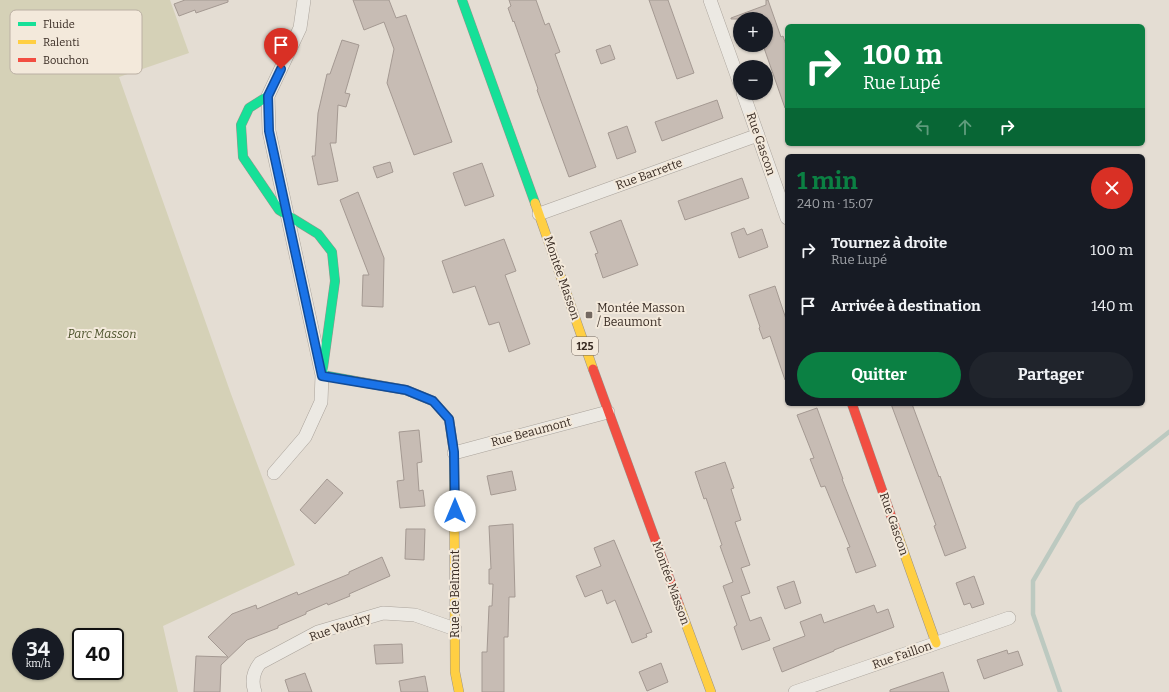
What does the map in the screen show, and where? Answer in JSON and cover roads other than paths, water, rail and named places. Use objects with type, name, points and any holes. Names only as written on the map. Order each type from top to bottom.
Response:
[{"type":"street","points":[[304,0],[300,28],[268,96],[269,131],[322,376]]},
{"type":"street","name":"Montée Masson","points":[[462,0],[608,412],[711,692]]},
{"type":"street","points":[[710,0],[733,64]]},
{"type":"street","points":[[268,96],[249,108],[241,125],[243,157],[279,210],[318,234],[332,252],[335,282],[322,376],[321,402],[305,437],[274,473]]},
{"type":"street","name":"Rue Gascon","points":[[746,100],[785,212]]},
{"type":"street","name":"Rue Barrette","points":[[539,214],[758,135]]},
{"type":"street","name":"Rue de Belmont","points":[[322,376],[406,390],[433,401],[449,419],[454,452],[455,672],[459,692]]},
{"type":"street","name":"Rue Gascon","points":[[853,406],[936,643]]},
{"type":"street","name":"Rue Beaumont","points":[[454,452],[608,412]]},
{"type":"street","name":"Rue Vaudry","points":[[255,692],[252,680],[254,670],[260,663],[318,632],[383,613],[415,615],[455,629]]},
{"type":"street","name":"Rue Faillon","points":[[795,692],[1009,618]]},
{"type":"waterway","points":[[1060,692],[1033,614],[1033,581],[1078,504],[1169,432]]},
{"type":"place","name":"Montée Masson / Beaumont","points":[[589,315]]},
{"type":"park label","name":"Parc Masson","points":[[102,334]]}]
